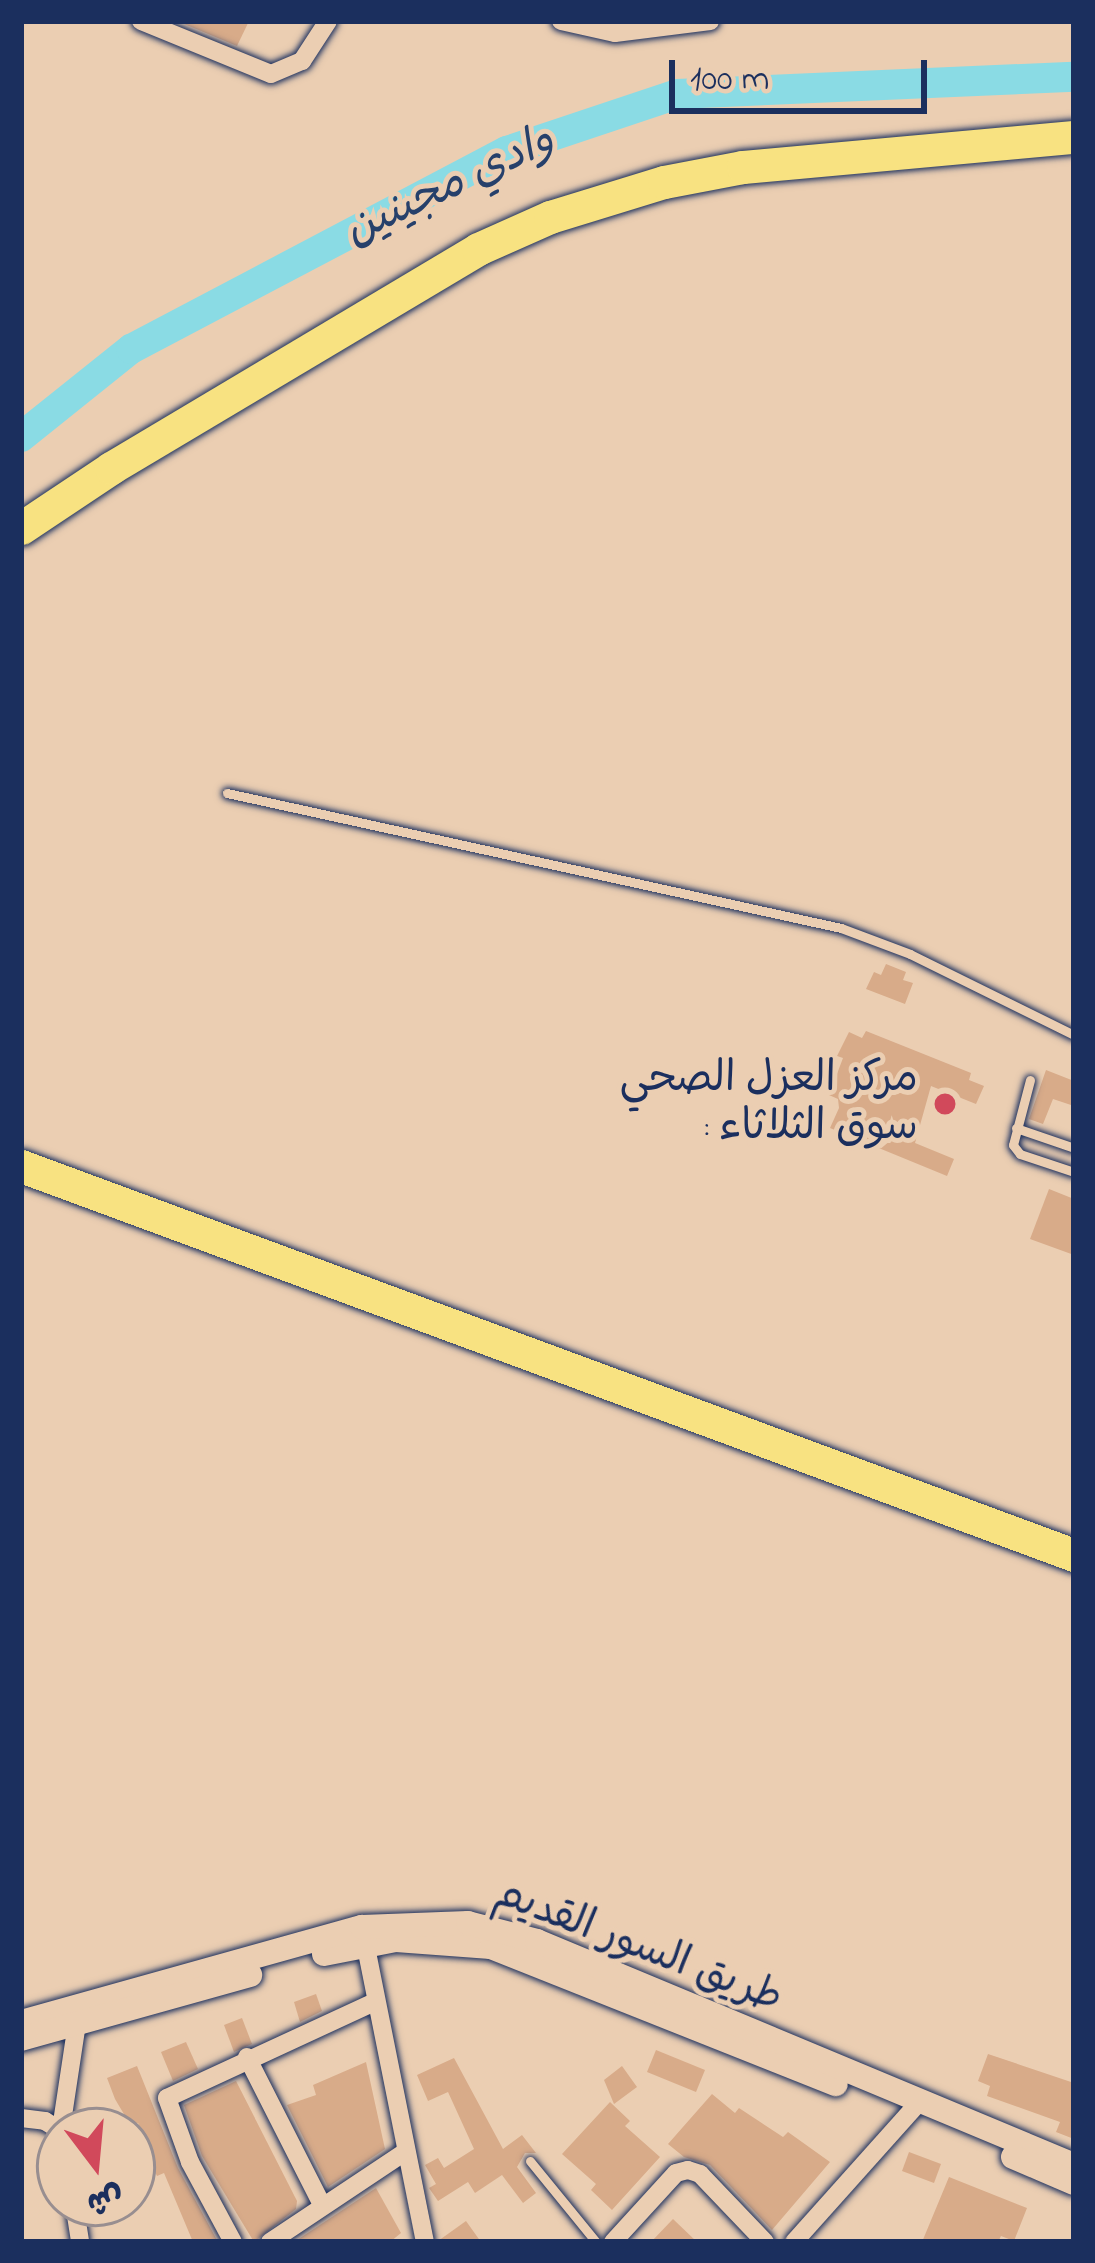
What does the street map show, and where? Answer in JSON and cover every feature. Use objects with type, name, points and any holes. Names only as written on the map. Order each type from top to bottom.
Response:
[{"type":"highway","points":[[21,528],[111,467],[478,249],[550,217],[625,192],[742,166],[1074,137]]},
{"type":"highway","points":[[21,1166],[1074,1555]]},
{"type":"main road","name":"طريق السور القديم","points":[[21,2039],[363,1935]]},
{"type":"main road","name":"طريق السور القديم","points":[[21,2022],[363,1935],[460,1941],[521,1956],[1074,2165]]},
{"type":"main road","name":"طريق السور القديم","points":[[914,2107],[1074,2183]]},
{"type":"street","points":[[141,21],[271,74],[302,61],[328,21]]},
{"type":"street","points":[[561,21],[615,33],[710,21]]},
{"type":"street","points":[[363,1935],[421,2240]]},
{"type":"street","points":[[233,2242],[190,2162],[167,2098],[247,2057],[375,2002]]},
{"type":"street","points":[[64,2107],[77,2024]]},
{"type":"street","points":[[247,2057],[322,2205]]},
{"type":"street","points":[[794,2242],[914,2107]]},
{"type":"street","points":[[270,2242],[405,2152]]},
{"type":"street","points":[[613,2242],[676,2173],[688,2170],[700,2174],[765,2242]]},
{"type":"lane","points":[[227,793],[841,928],[910,954],[1074,1035]]},
{"type":"lane","points":[[1030,1080],[1016,1128],[1016,1150],[1074,1172]]},
{"type":"lane","points":[[1016,1128],[1074,1148]]},
{"type":"lane","points":[[530,2161],[596,2242]]},
{"type":"building","points":[[177,21],[249,21],[237,46]]},
{"type":"building","points":[[886,964],[906,972],[903,980],[913,983],[905,1004],[866,989],[874,972],[881,975]]},
{"type":"building","points":[[866,1031],[971,1073],[969,1080],[984,1086],[976,1104],[931,1086],[915,1143],[954,1159],[947,1176],[830,1128],[839,1108],[838,1099],[829,1095],[843,1058],[837,1056],[849,1032],[862,1038]]},
{"type":"building","points":[[1046,1070],[1074,1081],[1074,1106],[1053,1099],[1043,1124],[1029,1119]]},
{"type":"building","points":[[1049,1189],[1074,1199],[1074,1255],[1030,1239]]},
{"type":"building","points":[[316,1994],[322,2011],[300,2022],[294,2002]]},
{"type":"building","points":[[242,2018],[252,2044],[234,2052],[224,2025]]},
{"type":"building","points":[[186,2042],[198,2069],[173,2081],[161,2052]]},
{"type":"building","points":[[656,2050],[705,2070],[696,2092],[647,2072]]},
{"type":"building","points":[[988,2054],[1074,2083],[1074,2139],[1056,2132],[1060,2122],[987,2096],[990,2086],[978,2081]]},
{"type":"building","points":[[454,2058],[503,2149],[522,2135],[536,2153],[525,2153],[517,2167],[536,2193],[523,2203],[502,2175],[475,2193],[468,2182],[438,2201],[429,2188],[436,2184],[425,2165],[438,2158],[444,2168],[474,2149],[448,2092],[428,2101],[417,2075]]},
{"type":"building","points":[[366,2062],[385,2149],[328,2187],[287,2105],[316,2095],[313,2085]]},
{"type":"building","points":[[137,2066],[153,2107],[120,2107],[107,2078]]},
{"type":"building","points":[[622,2066],[637,2087],[614,2104],[604,2080]]},
{"type":"building","points":[[236,2081],[297,2201],[296,2209],[254,2242],[202,2156],[184,2105]]},
{"type":"building","points":[[712,2094],[735,2113],[739,2108],[783,2137],[788,2132],[830,2162],[772,2230],[710,2165],[684,2157],[668,2144]]},
{"type":"building","points":[[610,2102],[630,2121],[625,2126],[660,2157],[612,2210],[591,2190],[596,2184],[562,2154]]},
{"type":"building","points":[[156,2113],[178,2168],[218,2242],[193,2242],[164,2173],[157,2176]]},
{"type":"building","points":[[909,2152],[941,2164],[934,2183],[902,2171]]},
{"type":"building","points":[[949,2177],[1027,2208],[1014,2241],[1001,2236],[998,2242],[922,2242]]},
{"type":"building","points":[[376,2188],[401,2233],[390,2242],[294,2242]]},
{"type":"building","points":[[673,2219],[697,2242],[651,2242]]},
{"type":"building","points":[[466,2221],[481,2242],[438,2242],[438,2241]]},
{"type":"waterway","name":"وادي مجينين","points":[[21,437],[131,349],[507,151],[677,94],[1074,77]]},
{"type":"place","name":"مركز العزل الصحي : سوق الثلاثاء","points":[[945,1104]]}]
